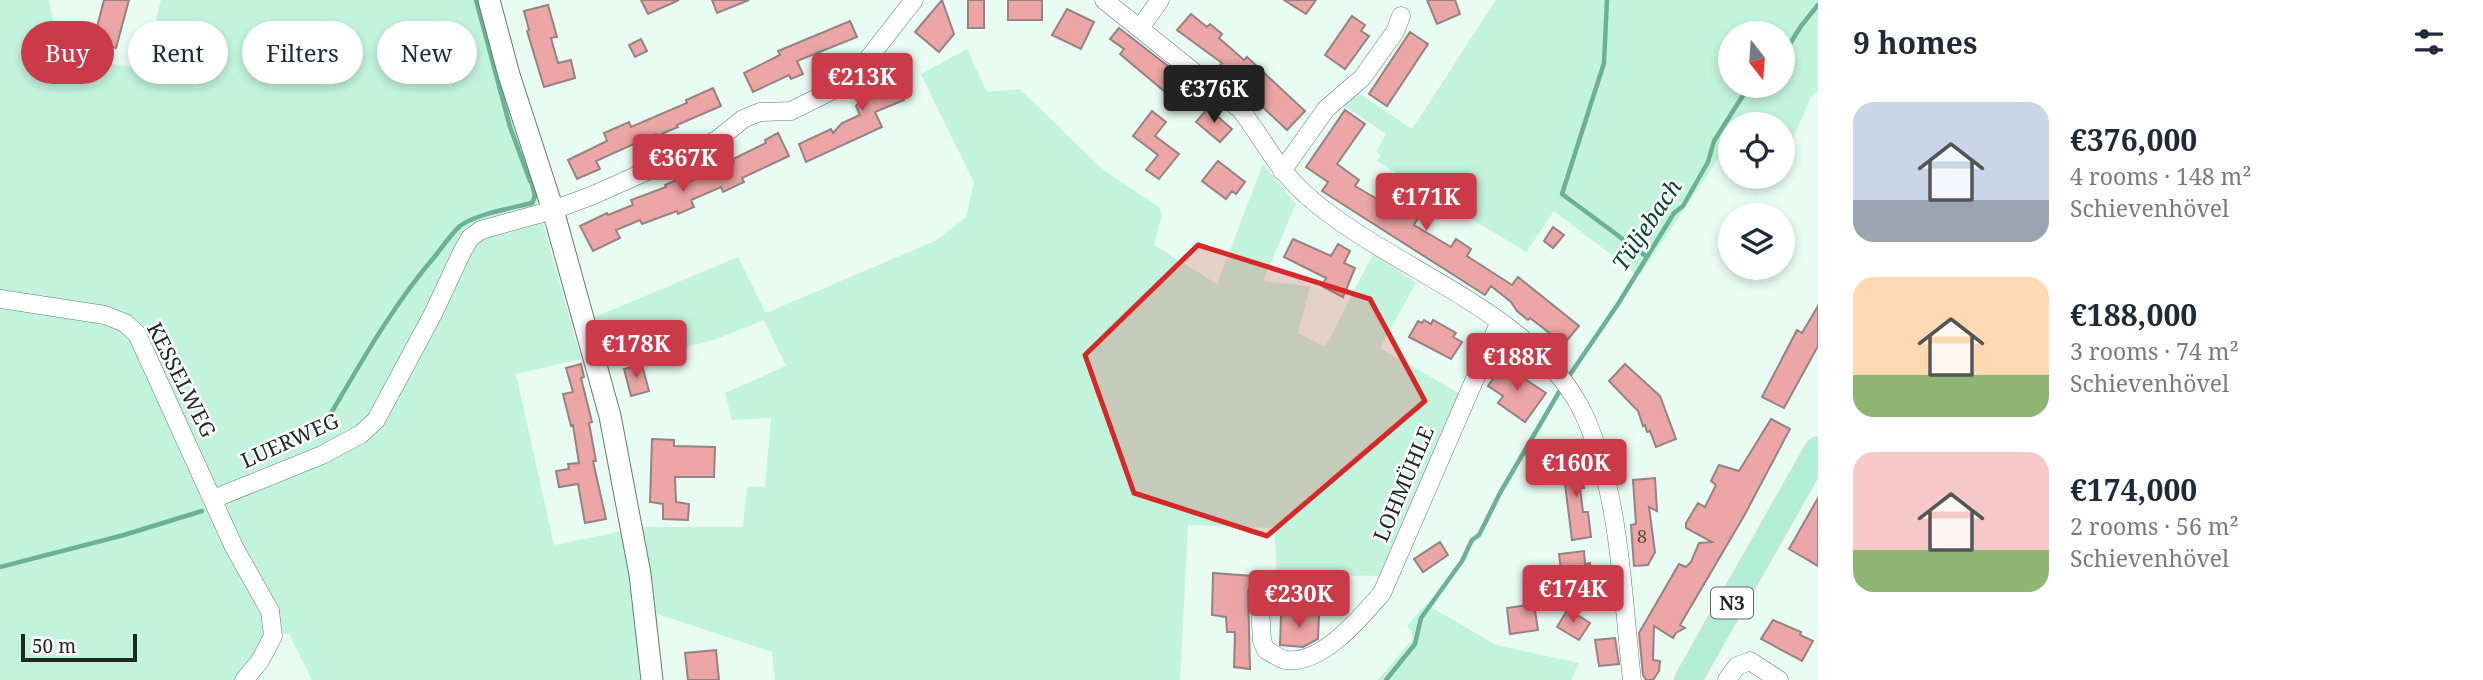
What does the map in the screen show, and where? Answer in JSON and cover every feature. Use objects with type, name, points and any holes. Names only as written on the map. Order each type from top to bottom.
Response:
[{"type":"main road","name":"N3","points":[[1688,680],[1818,450]]},
{"type":"street","points":[[489,0],[509,75],[553,210],[610,416],[640,574],[652,680]]},
{"type":"street","name":"LUERWEG","points":[[213,499],[322,455],[361,434],[376,420],[470,238],[481,230],[592,196],[717,140],[743,119],[760,112],[791,111],[833,90],[857,73],[914,0]]},
{"type":"street","points":[[1104,0],[1240,109],[1282,171],[1304,194],[1346,226],[1500,321],[1535,350],[1564,383],[1586,419],[1603,472],[1615,528],[1632,680]]},
{"type":"street","points":[[1140,28],[1160,0]]},
{"type":"street","points":[[1282,171],[1326,108],[1363,78],[1395,32],[1401,16]]},
{"type":"street","name":"KESSELWEG","points":[[0,299],[105,315],[125,323],[137,334],[213,499]]},
{"type":"street","name":"LOHMÜHLE","points":[[1259,590],[1262,641],[1266,650],[1286,660],[1315,656],[1355,624],[1382,593],[1500,321]]},
{"type":"street","points":[[213,499],[234,547],[270,611],[273,636],[260,661],[244,680]]},
{"type":"street","points":[[1727,680],[1737,666],[1750,661],[1779,680]]},
{"type":"highlighted area","points":[[1198,245],[1370,299],[1425,401],[1267,536],[1134,493],[1085,355]]},
{"type":"green space","points":[[0,0],[49,0],[53,21],[21,21],[21,84],[114,84],[114,64],[128,67],[128,84],[228,84],[228,21],[156,21],[161,0],[484,0],[542,200],[532,207],[542,220],[581,359],[516,374],[554,545],[643,527],[743,527],[747,487],[765,487],[771,418],[732,420],[725,393],[786,366],[764,320],[714,340],[607,367],[595,317],[738,257],[766,313],[937,240],[966,217],[974,183],[921,74],[967,49],[987,92],[1020,89],[1102,169],[1159,207],[1162,215],[1154,245],[1217,284],[1263,164],[1296,204],[1263,281],[1310,286],[1298,333],[1325,347],[1373,254],[1416,283],[1380,348],[1462,395],[1384,576],[1277,575],[1274,528],[1188,525],[1180,680],[775,680],[772,652],[657,614],[663,680],[312,680],[289,634],[265,633],[257,654],[235,680],[0,680]]},
{"type":"green space","points":[[1496,0],[1818,0],[1818,90],[1811,97],[1795,134],[1795,112],[1718,112],[1718,159],[1639,276],[1554,211],[1526,252],[1377,161],[1381,155],[1376,151],[1386,134],[1340,103],[1357,92],[1412,129]]},
{"type":"green space","points":[[1426,604],[1496,645],[1579,663],[1571,680],[1378,680],[1412,640],[1412,631],[1407,626]]},
{"type":"building","points":[[104,0],[129,0],[116,48],[114,21],[98,21]]},
{"type":"building","points":[[641,0],[679,0],[648,14]]},
{"type":"building","points":[[712,0],[749,0],[717,13]]},
{"type":"building","points":[[942,0],[954,34],[939,52],[915,32]]},
{"type":"building","points":[[968,0],[984,0],[984,28],[968,28]]},
{"type":"building","points":[[1008,0],[1042,0],[1042,20],[1008,20]]},
{"type":"building","points":[[1284,0],[1316,0],[1306,14]]},
{"type":"building","points":[[1427,0],[1455,0],[1460,14],[1437,24]]},
{"type":"building","points":[[548,5],[557,37],[551,38],[558,63],[571,60],[575,78],[544,87],[527,31],[529,30],[524,11]]},
{"type":"building","points":[[1067,9],[1094,22],[1081,49],[1052,35]]},
{"type":"building","points":[[1191,14],[1207,27],[1210,24],[1222,34],[1219,38],[1244,60],[1247,57],[1305,111],[1287,130],[1219,66],[1222,63],[1177,30]]},
{"type":"building","points":[[1352,16],[1365,25],[1361,31],[1369,36],[1345,69],[1325,55]]},
{"type":"building","points":[[850,21],[857,37],[797,61],[803,74],[791,79],[789,75],[753,92],[744,73],[780,55],[778,51]]},
{"type":"building","points":[[1119,28],[1177,73],[1164,91],[1120,54],[1124,49],[1110,39]]},
{"type":"building","points":[[1410,32],[1428,44],[1387,106],[1369,94]]},
{"type":"building","points":[[641,39],[647,51],[635,57],[629,45]]},
{"type":"building","points":[[899,54],[911,63],[897,83],[904,100],[875,112],[882,127],[806,162],[799,144],[831,129],[833,133],[842,123],[860,115],[856,106]]},
{"type":"building","points":[[713,88],[721,106],[596,161],[600,169],[577,179],[568,160],[607,141],[604,133],[629,122],[631,127],[687,103],[686,100]]},
{"type":"building","points":[[1208,108],[1232,129],[1220,142],[1196,122]]},
{"type":"building","points":[[1345,110],[1365,124],[1337,164],[1359,180],[1355,186],[1389,206],[1392,202],[1418,218],[1414,225],[1451,247],[1456,239],[1471,249],[1467,256],[1512,285],[1518,277],[1579,326],[1564,344],[1530,318],[1528,320],[1491,286],[1485,295],[1322,191],[1328,182],[1306,167]]},
{"type":"building","points":[[1152,111],[1166,122],[1155,136],[1179,154],[1159,179],[1146,170],[1158,155],[1133,136]]},
{"type":"building","points":[[778,133],[789,156],[742,178],[744,182],[723,192],[721,187],[691,200],[694,207],[678,214],[677,211],[642,224],[640,220],[616,230],[620,238],[593,251],[580,226],[607,213],[608,215],[633,205],[631,200],[666,187],[665,185],[681,178],[684,184],[734,162],[733,159],[766,143],[765,140]]},
{"type":"building","points":[[1218,161],[1245,182],[1236,194],[1232,191],[1226,199],[1202,181]]},
{"type":"building","points":[[1553,227],[1564,235],[1553,248],[1544,241]]},
{"type":"building","points":[[1293,239],[1331,256],[1338,244],[1350,251],[1344,263],[1355,268],[1343,297],[1322,286],[1326,278],[1284,257]]},
{"type":"building","points":[[1818,306],[1818,346],[1784,408],[1762,397],[1797,330],[1802,333]]},
{"type":"building","points":[[1424,320],[1431,324],[1433,320],[1456,333],[1453,337],[1462,342],[1451,359],[1409,337],[1418,321],[1422,323]]},
{"type":"building","points":[[581,364],[584,377],[581,378],[592,422],[589,423],[596,461],[593,461],[606,519],[585,523],[578,484],[559,487],[556,471],[569,469],[568,464],[579,463],[573,425],[571,426],[563,394],[573,392],[566,368]]},
{"type":"building","points":[[1625,364],[1660,396],[1676,439],[1656,447],[1650,431],[1647,432],[1645,425],[1643,426],[1638,411],[1609,381]]},
{"type":"building","points":[[642,365],[649,391],[631,396],[624,369]]},
{"type":"building","points":[[1502,366],[1546,393],[1525,422],[1498,403],[1503,396],[1488,386]]},
{"type":"building","points":[[1771,419],[1790,429],[1744,516],[1680,625],[1685,628],[1673,638],[1654,626],[1653,660],[1660,661],[1659,671],[1653,680],[1646,680],[1643,675],[1639,633],[1679,564],[1686,567],[1691,562],[1699,543],[1712,542],[1686,528],[1686,523],[1698,503],[1705,507],[1716,485],[1711,481],[1719,465],[1739,471]]},
{"type":"building","points":[[652,439],[674,440],[674,446],[715,447],[714,477],[675,477],[676,502],[689,504],[688,520],[663,519],[663,504],[650,502]]},
{"type":"building","points":[[1579,457],[1584,488],[1580,488],[1583,512],[1588,512],[1591,537],[1572,540],[1562,460]]},
{"type":"building","points":[[1655,478],[1657,511],[1649,507],[1655,552],[1648,565],[1634,566],[1631,525],[1636,524],[1633,480]]},
{"type":"building","points":[[1818,498],[1818,566],[1789,549]]},
{"type":"building","points":[[1440,542],[1448,555],[1423,572],[1414,559]]},
{"type":"building","points":[[1584,551],[1585,564],[1590,563],[1593,583],[1563,586],[1559,554]]},
{"type":"building","points":[[1213,573],[1253,576],[1248,591],[1250,669],[1234,667],[1235,632],[1227,632],[1226,617],[1212,615]]},
{"type":"building","points":[[1534,604],[1538,630],[1510,634],[1507,608]]},
{"type":"building","points":[[1568,609],[1590,623],[1579,640],[1557,627]]},
{"type":"building","points":[[1281,614],[1319,615],[1318,639],[1303,647],[1280,645]]},
{"type":"building","points":[[1773,620],[1801,632],[1800,635],[1813,641],[1802,661],[1761,639]]},
{"type":"building","points":[[1615,638],[1619,664],[1599,666],[1595,640]]},
{"type":"building","points":[[716,650],[719,680],[688,680],[685,653]]},
{"type":"waterway","points":[[476,0],[510,127],[530,181]]},
{"type":"waterway","points":[[1607,0],[1604,63],[1562,194],[1647,257]]},
{"type":"waterway","name":"Tüljebach","points":[[1796,34],[1818,5]]},
{"type":"waterway","name":"Tüljebach","points":[[1567,379],[1618,304],[1674,213],[1683,206],[1708,162],[1714,141],[1741,98]]},
{"type":"waterway","points":[[323,427],[390,317],[450,236],[460,226],[475,218],[532,203],[535,196],[531,180]]},
{"type":"waterway","name":"Tüljebach","points":[[1386,680],[1415,644],[1421,618],[1462,561],[1472,540],[1479,535],[1500,493],[1562,387]]},
{"type":"waterway","points":[[0,567],[124,535],[202,511]]}]
